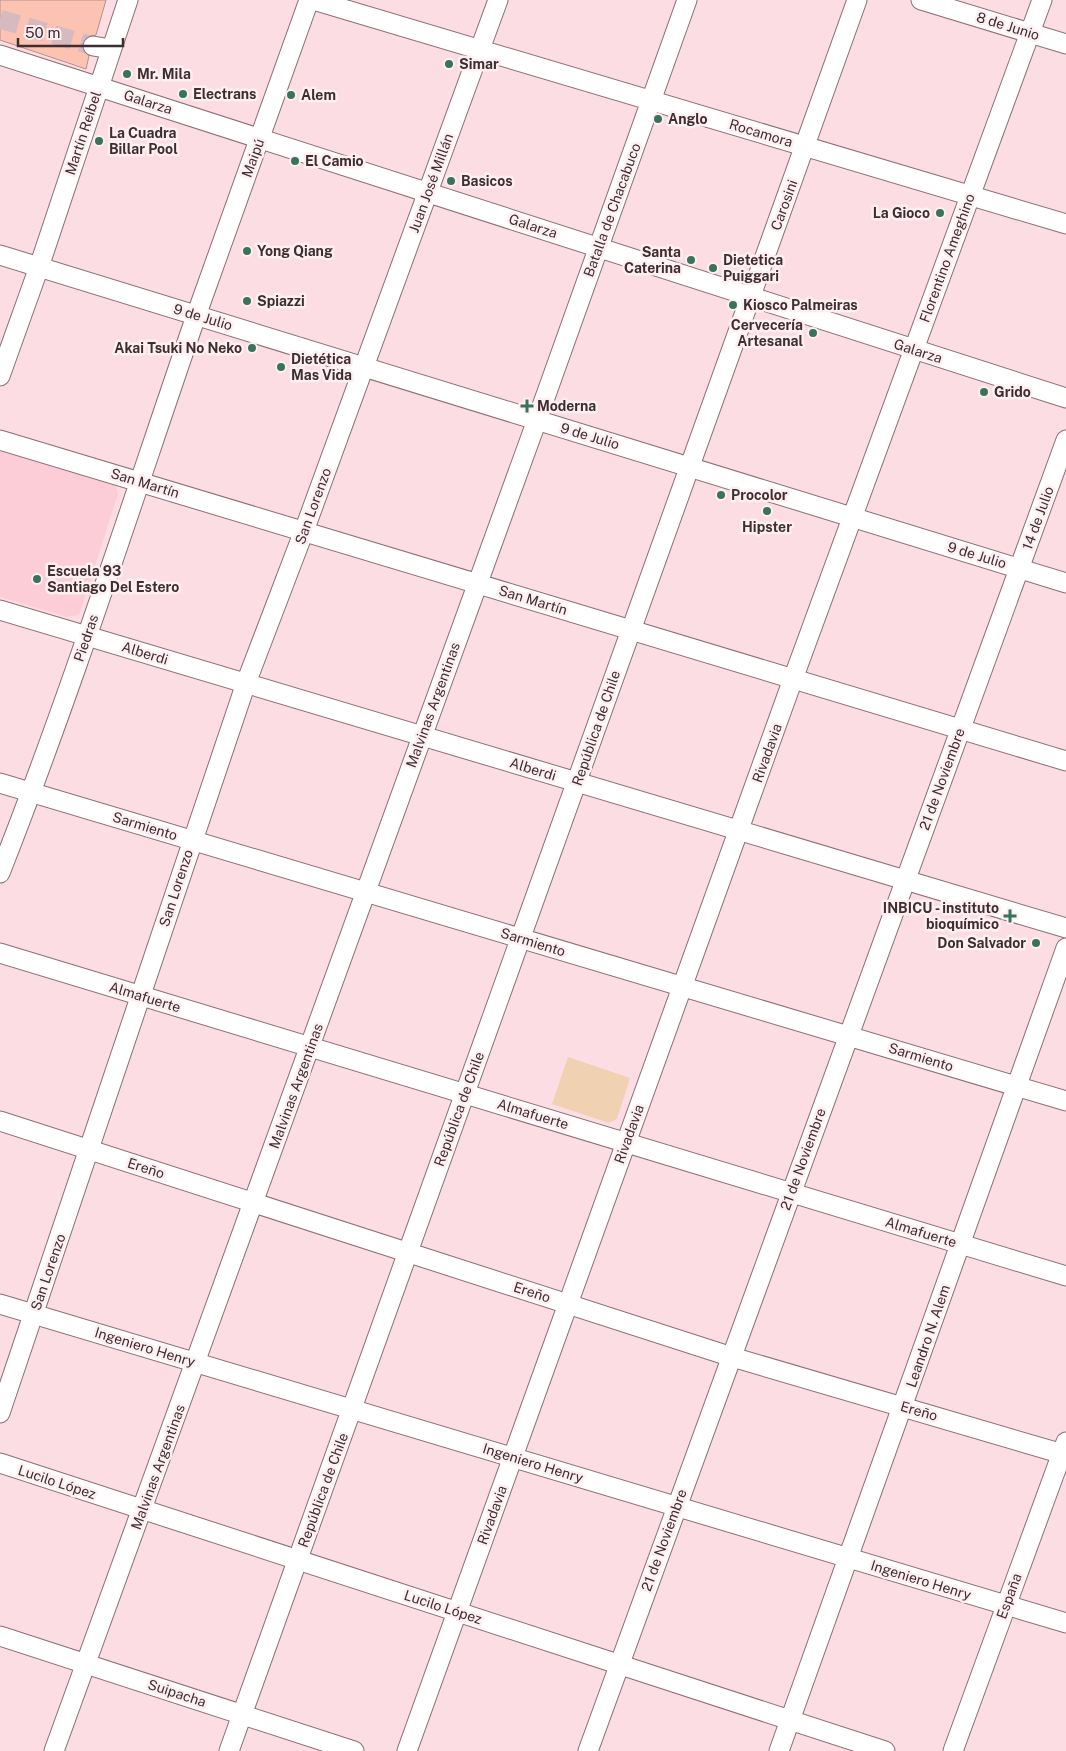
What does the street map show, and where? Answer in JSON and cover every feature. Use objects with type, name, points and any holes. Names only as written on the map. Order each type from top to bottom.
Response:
[{"type":"street","name":"Martín Reibel","points":[[0,376],[39,267],[98,86],[102,48],[128,0]]},
{"type":"street","name":"Rocamora","points":[[311,0],[1066,224]]},
{"type":"street","name":"Maipú","points":[[196,315],[311,0]]},
{"type":"street","name":"Juan José Millán","points":[[364,366],[498,0]]},
{"type":"street","name":"Batalla de Chacabuco","points":[[537,420],[687,0]]},
{"type":"street","name":"Carosini","points":[[690,467],[857,0]]},
{"type":"street","name":"8 de Junio","points":[[921,0],[1066,44]]},
{"type":"street","name":"Florentino Ameghino","points":[[852,517],[1042,0]]},
{"type":"street","name":"Galarza","points":[[0,55],[1066,398]]},
{"type":"street","name":"9 de Julio","points":[[0,255],[1066,583]]},
{"type":"street","name":"Piedras","points":[[0,873],[32,792],[87,636],[196,315]]},
{"type":"street","name":"San Lorenzo","points":[[0,1413],[246,683],[364,366]]},
{"type":"street","name":"Malvinas Argentinas","points":[[54,1751],[537,420]]},
{"type":"street","name":"San Martín","points":[[0,440],[1066,761]]},
{"type":"street","name":"14 de Julio","points":[[1020,568],[1066,440]]},
{"type":"street","name":"República de Chile","points":[[229,1751],[577,782],[630,629],[690,467]]},
{"type":"street","name":"Rivadavia","points":[[407,1751],[852,517]]},
{"type":"street","name":"21 de Noviembre","points":[[588,1751],[1020,568]]},
{"type":"street","name":"Alberdi","points":[[0,610],[1066,928]]},
{"type":"street","name":"Sarmiento","points":[[0,783],[1066,1100]]},
{"type":"street","name":"Leandro N. Alem","points":[[779,1751],[1066,948]]},
{"type":"street","name":"Almafuerte","points":[[0,953],[1066,1276]]},
{"type":"street","name":"Ereño","points":[[0,1121],[732,1357],[903,1407],[1065,1450]]},
{"type":"street","name":"Ingeniero Henry","points":[[0,1304],[1066,1623]]},
{"type":"street","name":"España","points":[[953,1751],[1065,1450]]},
{"type":"street","name":"Lucilo López","points":[[0,1463],[885,1751]]},
{"type":"street","name":"Suipacha","points":[[0,1636],[354,1751]]},
{"type":"shaded area","points":[[0,448],[115,484],[118,494],[79,615],[67,617],[0,597]]},
{"type":"shaded area","points":[[568,1057],[630,1078],[617,1119],[609,1123],[552,1104]]},
{"type":"building","points":[[0,0],[106,0],[96,35],[84,39],[82,44],[83,50],[89,56],[86,69],[0,40]]},
{"type":"tunnel","points":[[0,19],[93,46]]},
{"type":"place","name":"Simar","points":[[449,64]]},
{"type":"place","name":"Mr. Mila","points":[[127,74]]},
{"type":"place","name":"Electrans","points":[[183,94]]},
{"type":"place","name":"Alem","points":[[291,95]]},
{"type":"place","name":"Anglo","points":[[658,119]]},
{"type":"place","name":"La Cuadra Billar Pool","points":[[99,141]]},
{"type":"place","name":"El Camio","points":[[295,161]]},
{"type":"place","name":"Basicos","points":[[451,181]]},
{"type":"place","name":"La Gioco","points":[[940,213]]},
{"type":"place","name":"Yong Qiang","points":[[247,251]]},
{"type":"place","name":"Santa Caterina","points":[[691,260]]},
{"type":"place","name":"Dietetica Puiggari","points":[[713,268]]},
{"type":"place","name":"Spiazzi","points":[[247,301]]},
{"type":"place","name":"Kiosco Palmeiras","points":[[733,305]]},
{"type":"place","name":"Cervecería Artesanal","points":[[813,333]]},
{"type":"place","name":"Akai Tsuki No Neko","points":[[252,348]]},
{"type":"place","name":"Dietética Mas Vida","points":[[281,367]]},
{"type":"place","name":"Grido","points":[[984,392]]},
{"type":"place","name":"Moderna","points":[[527,406]]},
{"type":"place","name":"Procolor","points":[[721,495]]},
{"type":"place","name":"Hipster","points":[[767,511]]},
{"type":"place","name":"Escuela 93 Santiago Del Estero","points":[[37,579]]},
{"type":"place","name":"INBICU - instituto bioquímico","points":[[1010,916]]},
{"type":"place","name":"Don Salvador","points":[[1036,943]]}]
